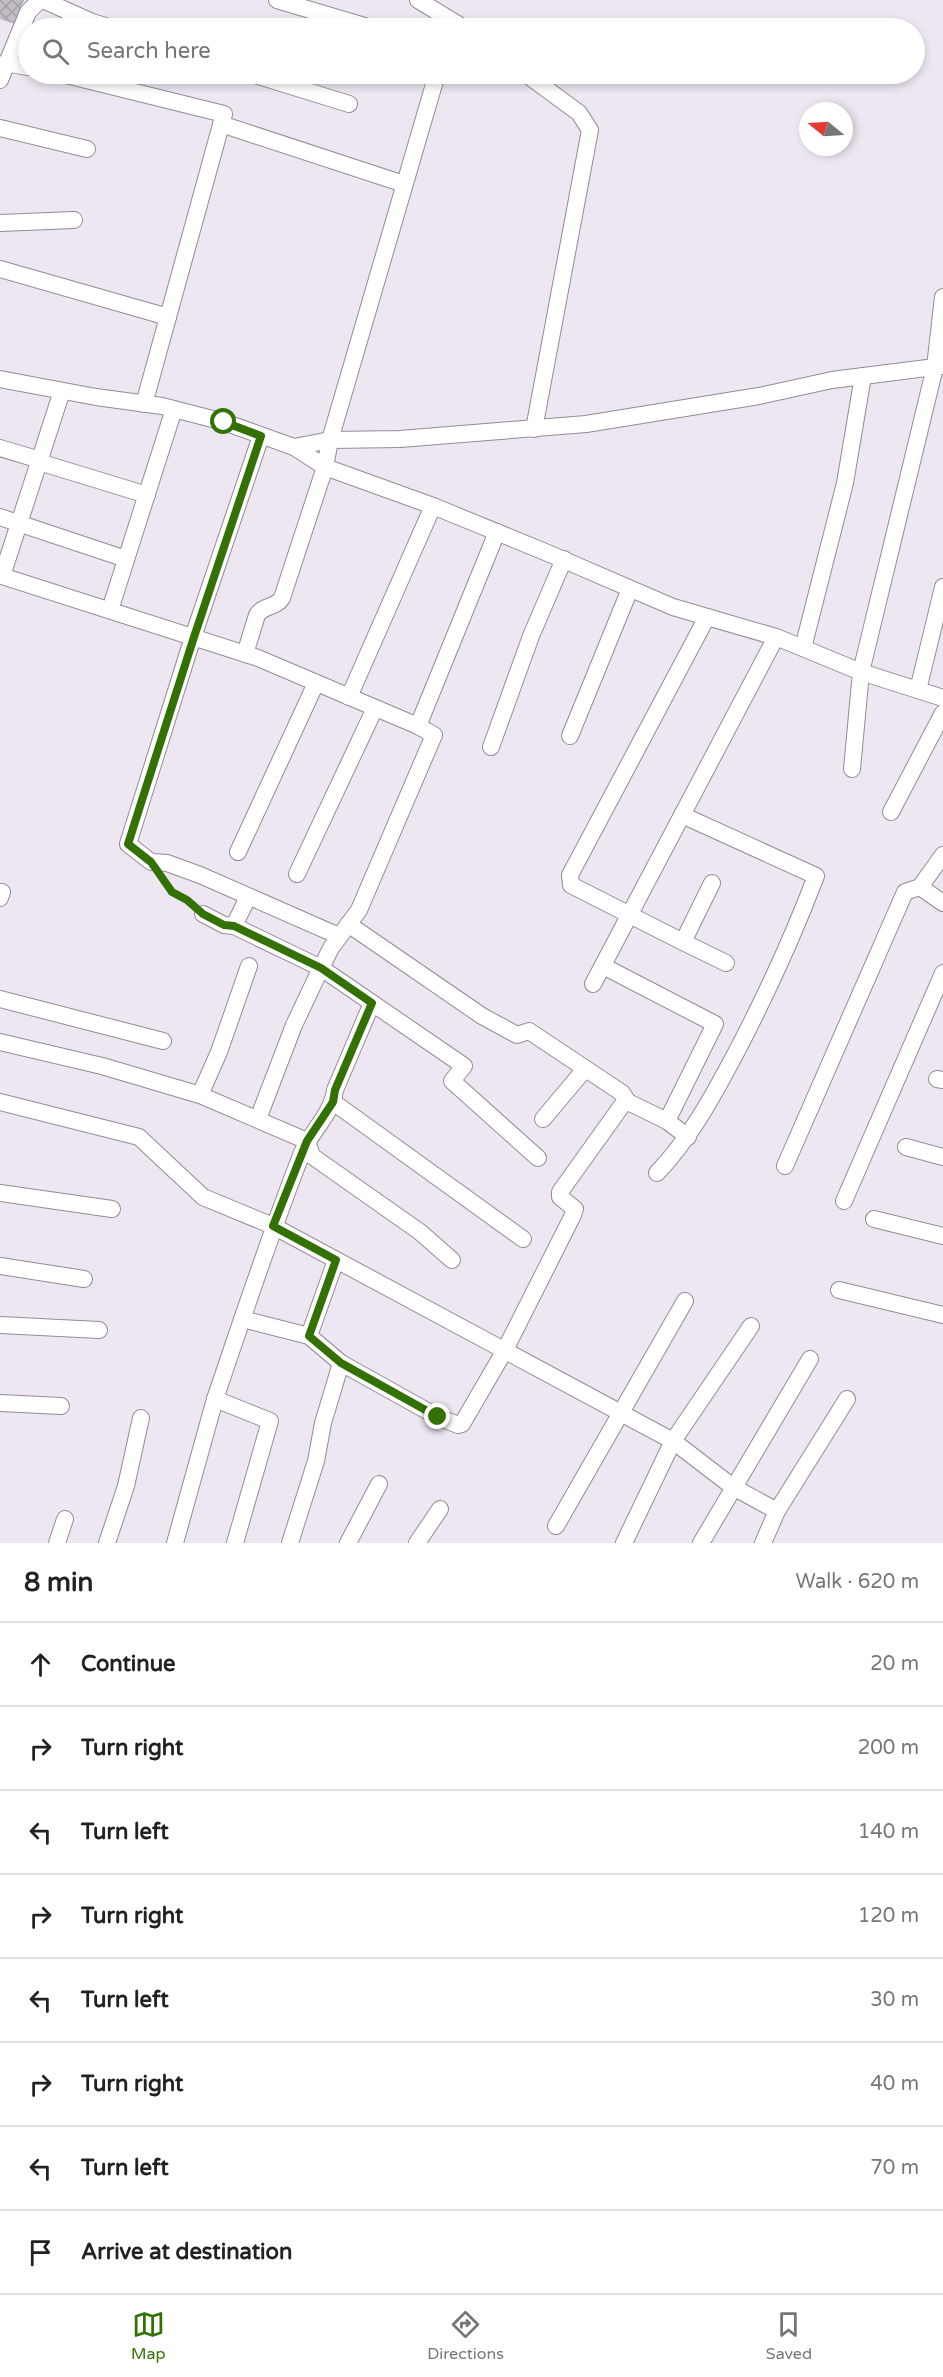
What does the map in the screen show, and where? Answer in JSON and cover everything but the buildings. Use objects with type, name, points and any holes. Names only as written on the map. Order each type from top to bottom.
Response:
[{"type":"street","points":[[25,18],[28,12],[41,0],[87,18]]},
{"type":"street","points":[[276,0],[312,5],[345,18]]},
{"type":"street","points":[[418,0],[444,18]]},
{"type":"street","points":[[0,80],[18,34]]},
{"type":"street","points":[[5,63],[18,65]]},
{"type":"street","points":[[102,84],[224,114],[144,404]]},
{"type":"street","points":[[284,84],[349,104]]},
{"type":"street","points":[[245,654],[256,615],[260,610],[274,606],[282,598],[325,468],[330,440],[434,84]]},
{"type":"street","points":[[534,429],[590,130],[579,113],[540,84]]},
{"type":"street","points":[[221,124],[404,184]]},
{"type":"street","points":[[0,128],[87,149]]},
{"type":"street","points":[[0,223],[74,220]]},
{"type":"street","points":[[0,269],[168,317]]},
{"type":"street","points":[[852,769],[861,672],[939,367],[943,297]]},
{"type":"street","points":[[294,447],[330,440],[400,439],[586,424],[863,376],[939,367]]},
{"type":"street","points":[[803,648],[845,483],[863,376]]},
{"type":"street","points":[[0,379],[174,409],[224,422],[294,447],[325,468],[433,506],[673,607],[776,637],[861,672],[943,698]]},
{"type":"street","points":[[62,391],[2,576],[245,654],[418,726],[434,735],[358,910],[321,968],[294,1025],[258,1119]]},
{"type":"street","points":[[110,610],[174,409]]},
{"type":"street","points":[[261,436],[128,844],[151,862],[167,863],[248,897],[344,930],[482,1016],[517,1035],[529,1031],[622,1093],[628,1102],[667,1121],[688,1137]]},
{"type":"street","points":[[0,448],[147,495]]},
{"type":"street","points":[[349,697],[433,506]]},
{"type":"street","points":[[0,517],[126,559]]},
{"type":"street","points":[[418,726],[497,532]]},
{"type":"street","points":[[491,747],[531,636],[564,560]]},
{"type":"street","points":[[918,690],[943,586]]},
{"type":"street","points":[[570,736],[630,589]]},
{"type":"street","points":[[707,617],[570,875],[571,885],[628,916],[726,963]]},
{"type":"street","points":[[593,984],[776,637]]},
{"type":"street","points":[[238,852],[315,683]]},
{"type":"street","points":[[297,874],[375,708]]},
{"type":"street","points":[[891,812],[943,713]]},
{"type":"street","points":[[657,1173],[688,1137],[705,1111],[763,1001],[816,876],[682,815]]},
{"type":"street","points":[[786,1166],[905,892],[920,887],[943,855]]},
{"type":"street","points":[[683,942],[712,883]]},
{"type":"street","points":[[920,887],[943,903]]},
{"type":"street","points":[[234,926],[248,897]]},
{"type":"street","points":[[203,914],[224,925],[234,926],[321,968],[464,1066],[452,1081],[538,1158]]},
{"type":"street","points":[[200,1095],[219,1052],[249,966]]},
{"type":"street","points":[[603,966],[716,1024],[667,1121]]},
{"type":"street","points":[[844,1201],[943,974]]},
{"type":"street","points":[[0,999],[163,1041]]},
{"type":"street","points":[[176,1543],[215,1399],[273,1226],[307,1141],[333,1102],[335,1090],[372,1003]]},
{"type":"street","points":[[0,1042],[102,1066],[200,1095],[307,1141],[312,1156],[420,1232],[452,1260]]},
{"type":"street","points":[[543,1119],[585,1069]]},
{"type":"street","points":[[0,1102],[139,1137],[203,1197],[273,1226],[673,1441],[733,1487],[777,1511]]},
{"type":"street","points":[[333,1102],[523,1239]]},
{"type":"street","points":[[242,1319],[309,1336],[341,1363],[438,1417],[458,1425],[462,1424],[505,1350],[573,1215],[575,1209],[560,1197],[560,1192],[623,1104],[628,1102]]},
{"type":"street","points":[[906,1148],[943,1157]]},
{"type":"street","points":[[0,1193],[112,1209]]},
{"type":"street","points":[[874,1219],[943,1236]]},
{"type":"street","points":[[309,1336],[336,1260]]},
{"type":"street","points":[[0,1266],[84,1279]]},
{"type":"street","points":[[839,1290],[943,1315]]},
{"type":"street","points":[[556,1526],[685,1301]]},
{"type":"street","points":[[0,1325],[99,1330]]},
{"type":"street","points":[[624,1543],[673,1441],[751,1326]]},
{"type":"street","points":[[701,1543],[810,1359]]},
{"type":"street","points":[[290,1543],[316,1461],[323,1423],[341,1363]]},
{"type":"street","points":[[215,1399],[270,1421],[235,1543]]},
{"type":"street","points":[[763,1543],[777,1511],[847,1399]]},
{"type":"street","points":[[0,1403],[61,1406]]},
{"type":"street","points":[[107,1543],[126,1486],[141,1418]]},
{"type":"street","points":[[348,1543],[379,1484]]},
{"type":"street","points":[[417,1543],[440,1509]]},
{"type":"street","points":[[57,1543],[65,1519]]},
{"type":"path","points":[[151,862],[172,892],[187,900],[203,914]]},
{"type":"route","points":[[224,422],[261,436],[128,844],[151,862],[172,892],[187,900],[203,914],[224,925],[234,926],[321,968],[372,1003],[335,1090],[333,1102],[307,1141],[273,1226],[336,1260],[309,1336],[341,1363],[438,1417]]}]
